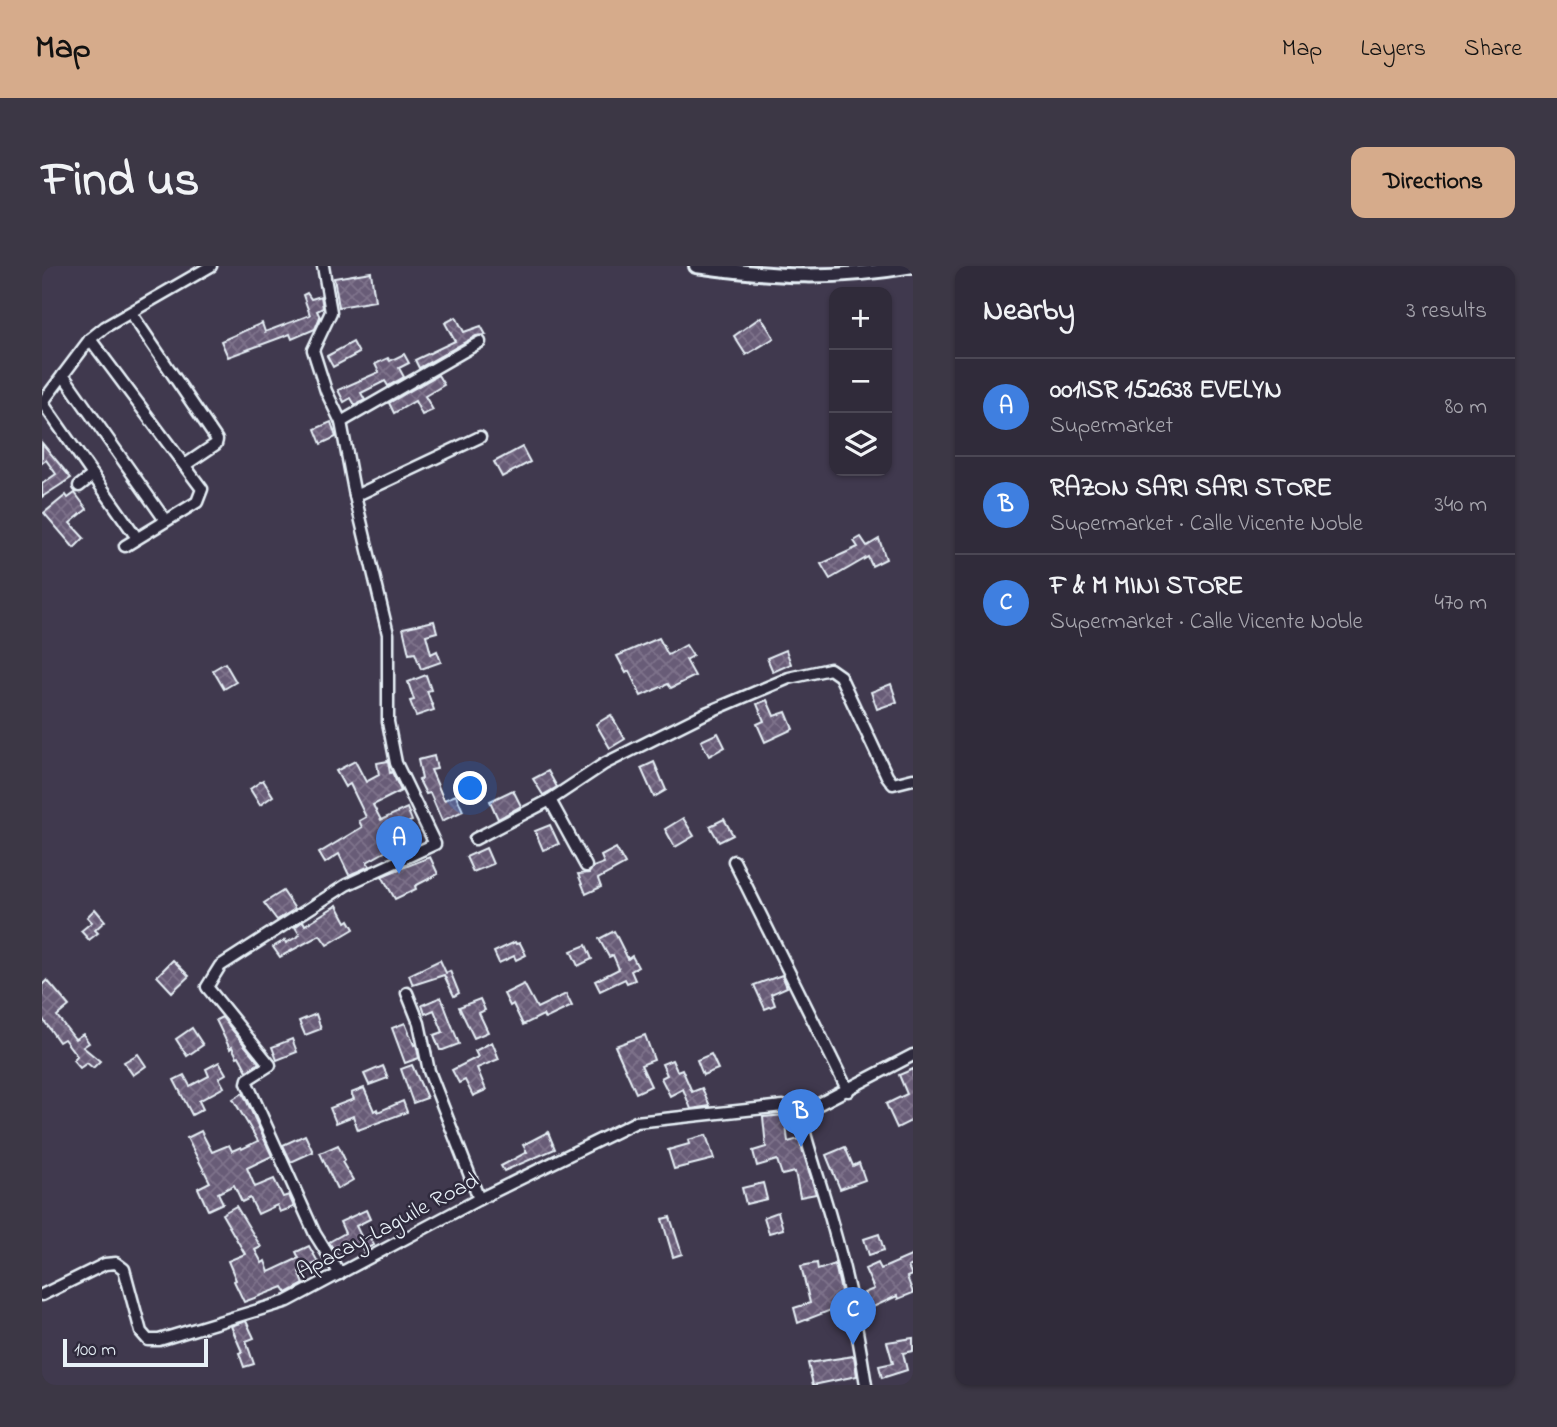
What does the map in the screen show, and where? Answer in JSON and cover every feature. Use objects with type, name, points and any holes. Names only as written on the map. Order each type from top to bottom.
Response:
[{"type":"main road","points":[[696,266],[757,274],[817,277],[870,274],[913,266]]},
{"type":"street","points":[[137,538],[42,402],[90,339],[105,327],[211,266]]},
{"type":"street","points":[[323,266],[331,312],[313,350],[326,391],[341,422],[355,496],[388,634],[388,722],[396,763],[435,844],[346,885],[220,966],[207,987],[270,1065],[248,1079],[247,1083],[315,1234],[340,1274]]},
{"type":"street","points":[[131,313],[217,440],[216,444],[185,465]]},
{"type":"street","points":[[90,339],[200,485],[202,494],[197,502],[125,546]]},
{"type":"street","points":[[341,422],[480,342]]},
{"type":"street","points":[[63,375],[165,520]]},
{"type":"street","points":[[355,496],[480,437]]},
{"type":"street","points":[[79,486],[93,475]]},
{"type":"street","points":[[475,839],[550,800],[604,764],[706,713],[789,678],[830,669],[840,676],[893,784],[913,779]]},
{"type":"street","points":[[550,800],[586,866]]},
{"type":"street","points":[[734,860],[848,1091]]},
{"type":"street","points":[[407,993],[419,1023],[429,1070],[478,1199]]},
{"type":"street","points":[[866,1385],[858,1324],[800,1114],[913,1055]]},
{"type":"street","name":"Apacay-Laguile Road","points":[[42,1295],[105,1264],[116,1263],[124,1269],[141,1332],[148,1340],[159,1340],[288,1301],[478,1199],[636,1122],[783,1105],[800,1114]]},
{"type":"building","points":[[371,272],[375,301],[339,307],[334,278]]},
{"type":"building","points":[[307,293],[311,299],[321,296],[323,308],[317,311],[320,317],[315,329],[292,339],[290,334],[228,357],[221,341],[262,323],[265,332],[310,315],[303,295]]},
{"type":"building","points":[[456,317],[464,332],[481,326],[486,335],[476,336],[419,368],[415,360],[455,341],[445,323]]},
{"type":"building","points":[[761,317],[774,338],[746,355],[734,336]]},
{"type":"building","points":[[353,342],[359,353],[333,367],[327,356]]},
{"type":"building","points":[[404,354],[409,363],[399,368],[404,377],[388,386],[385,381],[361,393],[365,400],[355,405],[351,398],[344,402],[338,390],[379,372],[375,364]]},
{"type":"building","points":[[438,375],[444,385],[425,396],[433,410],[422,415],[415,401],[394,413],[389,403]]},
{"type":"building","points":[[331,422],[336,437],[321,444],[315,429]]},
{"type":"building","points":[[42,443],[71,478],[42,497],[42,484],[56,474],[46,460],[42,463]]},
{"type":"building","points":[[522,447],[530,462],[502,477],[494,462]]},
{"type":"building","points":[[75,493],[87,509],[70,523],[84,538],[74,548],[44,513],[66,495],[68,498]]},
{"type":"building","points":[[861,537],[867,546],[879,539],[886,559],[872,566],[868,557],[830,579],[821,564],[858,547],[854,541]]},
{"type":"building","points":[[434,621],[437,632],[426,635],[431,654],[437,651],[441,662],[421,669],[415,653],[409,654],[403,628]]},
{"type":"building","points":[[659,638],[668,655],[686,645],[693,656],[686,660],[695,676],[671,688],[668,684],[641,696],[629,671],[626,673],[617,656]]},
{"type":"building","points":[[786,650],[791,664],[773,672],[767,658]]},
{"type":"building","points":[[225,663],[236,682],[224,689],[213,670]]},
{"type":"building","points":[[426,675],[431,690],[427,691],[434,710],[416,716],[410,701],[414,700],[408,682]]},
{"type":"building","points":[[891,684],[897,702],[877,709],[871,692]]},
{"type":"building","points":[[767,700],[774,716],[786,712],[793,729],[765,742],[757,724],[764,721],[757,704]]},
{"type":"building","points":[[611,715],[625,739],[610,748],[596,724]]},
{"type":"building","points":[[718,733],[725,747],[709,756],[701,741]]},
{"type":"building","points":[[434,756],[437,769],[431,770],[444,800],[456,795],[463,811],[442,821],[430,793],[426,794],[419,780],[422,779],[418,760]]},
{"type":"building","points":[[355,761],[366,782],[379,775],[377,763],[388,761],[390,773],[392,772],[401,791],[373,805],[381,820],[407,808],[412,821],[405,824],[411,837],[367,862],[370,866],[349,875],[339,854],[325,863],[319,853],[362,827],[359,821],[366,817],[350,784],[345,787],[336,771]]},
{"type":"building","points":[[654,762],[666,790],[654,797],[641,768]]},
{"type":"building","points":[[548,771],[557,787],[543,795],[533,779]]},
{"type":"building","points":[[263,780],[273,796],[260,805],[250,789]]},
{"type":"building","points":[[513,790],[521,806],[498,819],[490,801]]},
{"type":"building","points":[[683,818],[694,836],[675,847],[665,829]]},
{"type":"building","points":[[724,819],[733,835],[719,842],[710,826]]},
{"type":"building","points":[[550,825],[559,844],[543,850],[535,831]]},
{"type":"building","points":[[486,848],[493,864],[473,872],[466,857]]},
{"type":"building","points":[[616,848],[625,864],[598,879],[601,887],[586,894],[578,874],[589,873],[593,867],[604,863],[601,856]]},
{"type":"building","points":[[430,857],[438,874],[395,899],[382,876]]},
{"type":"building","points":[[283,891],[295,909],[277,920],[264,903]]},
{"type":"building","points":[[337,905],[346,922],[349,920],[354,929],[327,945],[320,935],[280,957],[273,947],[300,935],[295,927],[303,921],[305,925]]},
{"type":"building","points":[[95,909],[105,921],[95,930],[98,933],[89,940],[81,931],[92,922],[87,917]]},
{"type":"building","points":[[614,931],[628,959],[632,956],[638,967],[631,971],[635,980],[627,983],[625,979],[600,991],[595,981],[619,969],[613,955],[609,957],[599,939]]},
{"type":"building","points":[[515,942],[520,943],[526,955],[516,960],[514,956],[499,963],[494,952]]},
{"type":"building","points":[[586,945],[592,959],[578,966],[571,951]]},
{"type":"building","points":[[173,960],[189,976],[172,992],[157,976]]},
{"type":"building","points":[[440,960],[446,973],[450,971],[459,993],[454,996],[444,975],[413,985],[409,975]]},
{"type":"building","points":[[782,975],[787,987],[771,994],[775,1005],[765,1009],[754,985]]},
{"type":"building","points":[[47,980],[69,1006],[57,1016],[75,1039],[83,1034],[89,1043],[83,1047],[100,1061],[93,1068],[87,1063],[80,1068],[73,1060],[77,1056],[64,1039],[59,1042],[42,1018],[42,985]]},
{"type":"building","points":[[524,984],[537,1008],[566,994],[572,1006],[545,1019],[543,1015],[523,1025],[513,1004],[510,1006],[504,994]]},
{"type":"building","points":[[441,997],[459,1044],[443,1050],[440,1050],[434,1035],[443,1032],[434,1010],[425,1014],[422,1005]]},
{"type":"building","points":[[480,999],[485,1010],[479,1013],[488,1032],[474,1038],[459,1007]]},
{"type":"building","points":[[316,1014],[321,1029],[305,1035],[299,1021]]},
{"type":"building","points":[[222,1017],[259,1063],[247,1071],[239,1056],[237,1057],[232,1047],[230,1049],[216,1020]]},
{"type":"building","points":[[405,1023],[414,1045],[416,1044],[419,1058],[405,1063],[392,1028]]},
{"type":"building","points":[[192,1028],[203,1045],[187,1056],[176,1039]]},
{"type":"building","points":[[645,1035],[654,1060],[641,1065],[651,1086],[636,1093],[615,1046]]},
{"type":"building","points":[[292,1039],[297,1052],[277,1060],[272,1047]]},
{"type":"building","points":[[492,1042],[499,1059],[477,1068],[486,1090],[473,1096],[465,1080],[459,1083],[452,1070],[478,1057],[475,1051]]},
{"type":"building","points":[[138,1054],[146,1066],[133,1075],[124,1062]]},
{"type":"building","points":[[711,1054],[718,1069],[703,1075],[697,1060]]},
{"type":"building","points":[[672,1060],[677,1071],[682,1069],[692,1092],[702,1088],[710,1106],[691,1109],[683,1089],[670,1096],[661,1078],[667,1075],[662,1064]]},
{"type":"building","points":[[219,1062],[226,1074],[219,1078],[224,1087],[199,1101],[203,1109],[192,1115],[174,1080],[184,1075],[190,1086],[209,1076],[206,1069]]},
{"type":"building","points":[[412,1065],[427,1098],[413,1103],[401,1069]]},
{"type":"building","points":[[383,1066],[388,1078],[369,1085],[364,1074]]},
{"type":"building","points":[[913,1069],[913,1120],[897,1128],[886,1104],[907,1094],[899,1075]]},
{"type":"building","points":[[364,1088],[374,1111],[377,1109],[378,1112],[403,1101],[407,1112],[358,1130],[353,1116],[336,1123],[330,1108],[354,1099],[351,1093]]},
{"type":"building","points":[[243,1093],[272,1156],[247,1168],[255,1187],[274,1179],[283,1197],[289,1195],[294,1207],[280,1212],[277,1205],[258,1214],[250,1198],[242,1202],[234,1185],[218,1193],[223,1203],[208,1210],[198,1188],[210,1182],[187,1138],[201,1131],[212,1152],[229,1145],[232,1151],[241,1147],[242,1149],[258,1141],[233,1099]]},
{"type":"building","points":[[785,1115],[788,1142],[799,1139],[816,1194],[800,1197],[795,1172],[782,1175],[777,1160],[757,1166],[753,1151],[766,1147],[763,1117]]},
{"type":"building","points":[[548,1132],[555,1149],[504,1171],[501,1166],[527,1152],[523,1145]]},
{"type":"building","points":[[305,1135],[313,1152],[291,1162],[283,1145]]},
{"type":"building","points":[[706,1135],[714,1159],[674,1169],[668,1150],[689,1144],[688,1140]]},
{"type":"building","points":[[338,1145],[345,1160],[342,1162],[353,1180],[337,1189],[320,1153]]},
{"type":"building","points":[[845,1147],[853,1166],[859,1163],[865,1180],[840,1189],[826,1155]]},
{"type":"building","points":[[763,1183],[767,1199],[746,1204],[742,1188]]},
{"type":"building","points":[[236,1206],[261,1247],[255,1250],[262,1263],[265,1261],[269,1272],[299,1258],[296,1252],[309,1246],[318,1262],[299,1272],[304,1284],[287,1293],[283,1287],[244,1302],[228,1261],[245,1254],[222,1214]]},
{"type":"building","points":[[366,1210],[370,1219],[356,1226],[363,1240],[369,1236],[374,1245],[363,1250],[360,1244],[338,1256],[329,1242],[345,1233],[340,1222]]},
{"type":"building","points":[[778,1212],[783,1229],[769,1233],[764,1217]]},
{"type":"building","points":[[670,1217],[682,1254],[673,1257],[662,1219]]},
{"type":"building","points":[[879,1234],[884,1250],[869,1255],[864,1239]]},
{"type":"building","points":[[913,1255],[913,1265],[908,1267],[912,1275],[907,1277],[913,1293],[898,1299],[897,1296],[871,1308],[864,1293],[874,1289],[865,1269],[878,1263],[881,1269]]},
{"type":"building","points":[[817,1263],[818,1270],[835,1264],[844,1305],[798,1323],[794,1308],[810,1303],[801,1266]]},
{"type":"building","points":[[246,1321],[254,1338],[246,1341],[254,1364],[244,1367],[239,1353],[242,1352],[231,1326]]},
{"type":"building","points":[[913,1338],[913,1351],[903,1353],[907,1370],[882,1378],[879,1366],[893,1363],[887,1342]]},
{"type":"building","points":[[854,1356],[857,1376],[813,1385],[808,1363]]},
{"type":"place","name":"001ISR 152638 EVELYN","points":[[399,874]]},
{"type":"place","name":"RAZON SARI SARI STORE","points":[[801,1147]]},
{"type":"place","name":"F & M MINI STORE","points":[[853,1345]]}]
